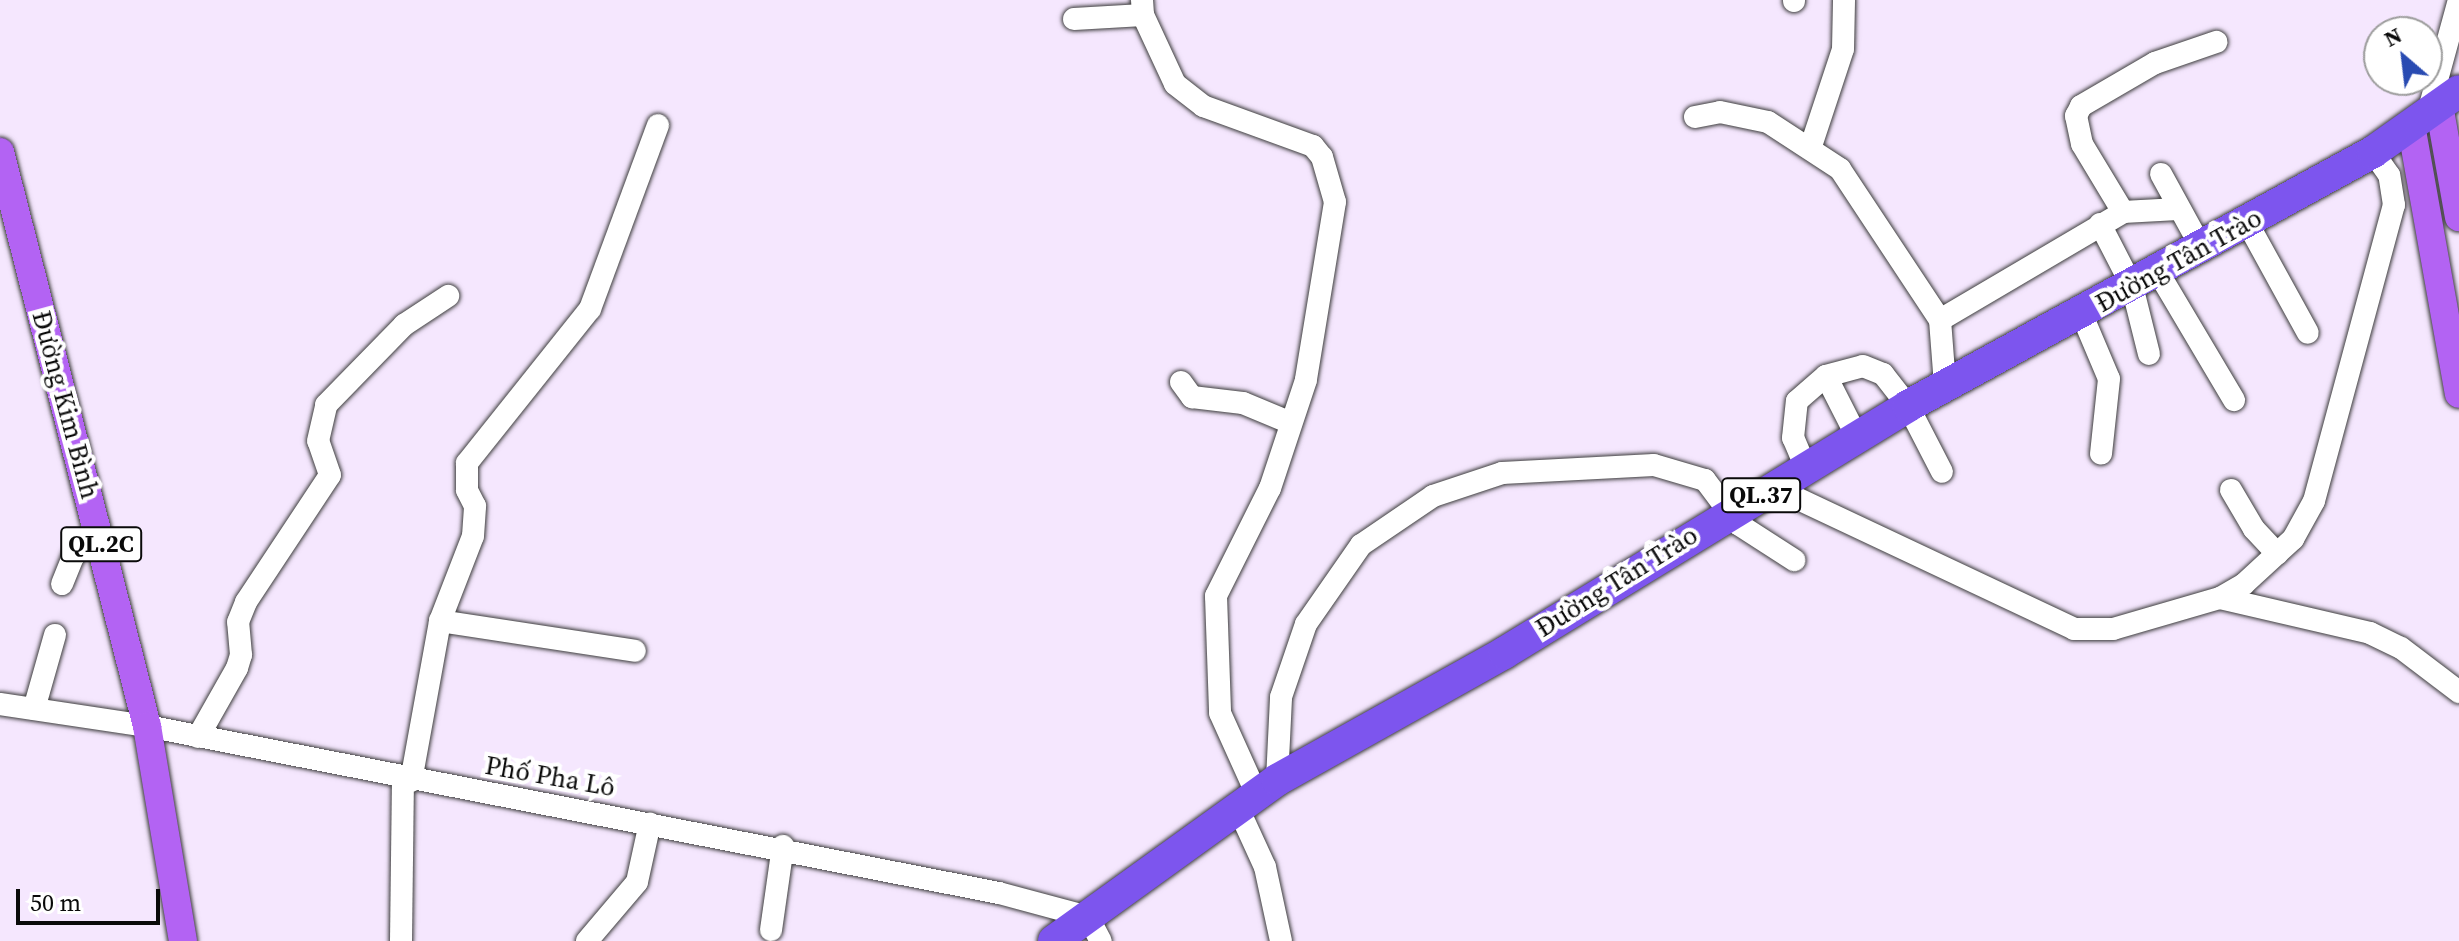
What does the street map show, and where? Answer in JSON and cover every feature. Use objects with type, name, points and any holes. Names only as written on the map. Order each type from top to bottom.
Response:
[{"type":"highway","name":"Đường Tân Trào","points":[[1036,941],[1080,931],[1257,794],[1504,653],[1727,513],[1775,488],[1945,385],[2082,315],[2201,247],[2248,224],[2373,152],[2434,108]]},
{"type":"main road","points":[[2434,108],[2459,217]]},
{"type":"main road","points":[[2434,108],[2459,394]]},
{"type":"main road","name":"Đường Kim Bình","points":[[0,152],[147,726],[183,941]]},
{"type":"street","points":[[1811,146],[1843,49],[1844,0]]},
{"type":"street","points":[[2434,108],[2459,0]]},
{"type":"street","points":[[1074,19],[1142,8],[1175,84],[1191,99],[1313,146],[1322,157],[1335,202],[1306,380],[1270,488],[1216,596],[1220,713],[1257,794],[1265,867],[1281,941]]},
{"type":"street","points":[[2123,212],[2082,144],[2076,116],[2081,106],[2155,63],[2216,42]]},
{"type":"street","points":[[1695,117],[1720,112],[1768,122],[1811,146],[1840,169],[1940,320],[1945,385]]},
{"type":"street","points":[[401,941],[407,780],[440,621],[473,536],[475,506],[464,474],[467,463],[569,341],[590,309],[658,125]]},
{"type":"street","points":[[1775,488],[2074,629],[2113,629],[2220,598],[2277,554],[2307,520],[2314,501],[2394,205],[2389,175],[2373,152]]},
{"type":"street","points":[[2161,174],[2201,247]]},
{"type":"street","points":[[1940,320],[2123,212],[2178,209]]},
{"type":"street","points":[[2100,224],[2145,279],[2234,400]]},
{"type":"street","points":[[2248,224],[2308,333]]},
{"type":"street","points":[[2145,279],[2149,354]]},
{"type":"street","points":[[198,737],[237,668],[241,655],[238,622],[246,602],[330,475],[318,441],[326,405],[404,325],[448,296]]},
{"type":"street","points":[[2082,315],[2109,379],[2101,454]]},
{"type":"street","points":[[1806,468],[1793,438],[1797,401],[1826,376],[1863,366],[1883,374],[1908,406],[1942,472]]},
{"type":"street","points":[[1826,376],[1857,437]]},
{"type":"street","points":[[1181,382],[1192,397],[1243,403],[1291,423]]},
{"type":"street","points":[[1257,794],[1281,697],[1306,624],[1361,545],[1416,504],[1502,473],[1654,465],[1705,480],[1727,513],[1754,537],[1794,560]]},
{"type":"street","points":[[2231,490],[2254,529],[2277,554]]},
{"type":"street","points":[[62,584],[73,557],[97,529]]},
{"type":"street","points":[[2220,598],[2370,633],[2401,648],[2459,692]]},
{"type":"street","points":[[440,621],[635,651]]},
{"type":"street","points":[[34,709],[55,635]]},
{"type":"street","name":"Phố Pha Lô","points":[[0,704],[147,726],[407,780],[783,846],[1080,931]]},
{"type":"street","points":[[587,941],[637,882],[650,823]]},
{"type":"street","points":[[771,930],[783,846]]}]
